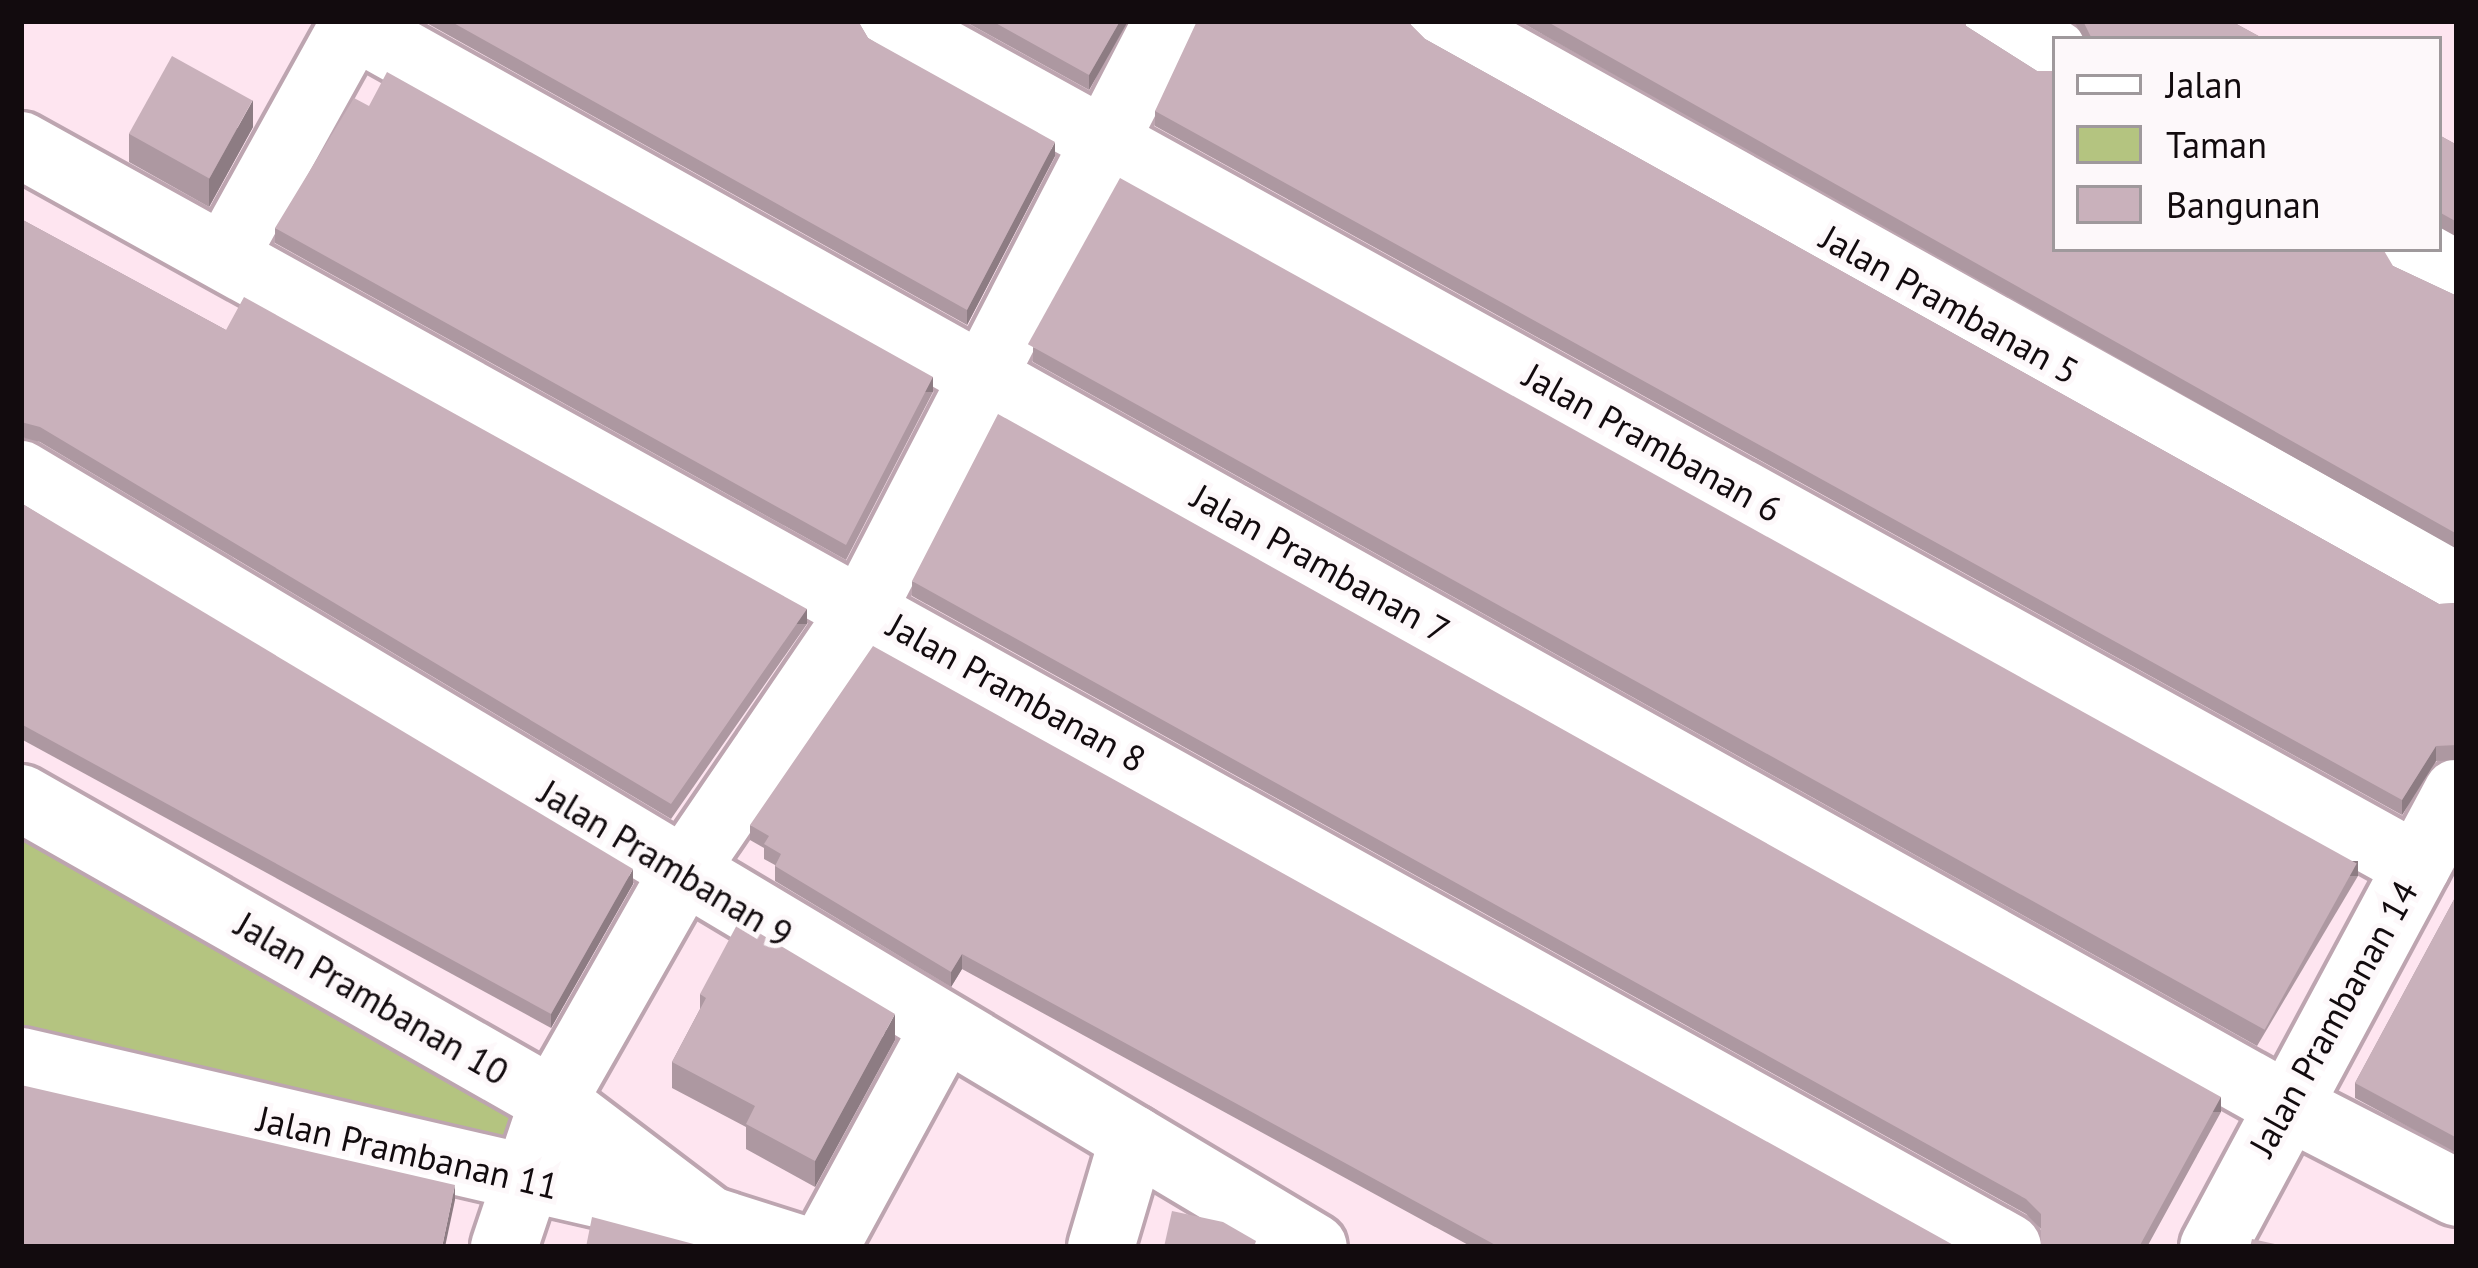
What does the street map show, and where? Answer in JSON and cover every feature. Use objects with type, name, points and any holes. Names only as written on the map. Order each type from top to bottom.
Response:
[{"type":"street","name":"Jalan Prambanan 6","points":[[887,21],[2416,866]]},
{"type":"street","points":[[504,1247],[553,1101],[682,874],[864,607],[1167,21]]},
{"type":"street","name":"Jalan Prambanan 5","points":[[1443,21],[2457,586]]},
{"type":"street","points":[[1997,21],[2052,51]]},
{"type":"street","points":[[225,256],[354,23]]},
{"type":"street","name":"Jalan Prambanan 7","points":[[354,23],[2286,1105],[2457,1193]]},
{"type":"street","name":"Jalan Prambanan 8","points":[[21,145],[864,607],[2008,1247]]},
{"type":"street","points":[[2417,252],[2457,274]]},
{"type":"street","name":"Jalan Prambanan 9","points":[[21,474],[682,874],[1314,1247]]},
{"type":"street","name":"Jalan Prambanan 14","points":[[2213,1247],[2457,792]]},
{"type":"street","name":"Jalan Prambanan 10","points":[[21,798],[553,1101],[710,1220]]},
{"type":"street","points":[[825,1247],[944,1028]]},
{"type":"street","name":"Jalan Prambanan 11","points":[[21,1061],[710,1220],[795,1247]]},
{"type":"street","points":[[1101,1247],[1133,1139]]},
{"type":"green space","points":[[21,798],[710,1220],[21,1061]]},
{"type":"building","points":[[450,21],[858,21],[868,38],[1055,142],[967,310]]},
{"type":"building","points":[[992,21],[1120,21],[1089,75]]},
{"type":"building","points":[[1197,21],[1410,21],[1425,39],[2439,604],[2457,603],[2457,745],[2436,746],[2402,800],[1155,111]]},
{"type":"building","points":[[1546,21],[1965,21],[2037,71],[2052,71],[2052,252],[2385,252],[2393,266],[2457,296],[2457,534]]},
{"type":"building","points":[[2083,21],[2231,21],[2258,36],[2090,36]]},
{"type":"building","points":[[172,56],[252,101],[209,178],[129,134]]},
{"type":"building","points":[[387,72],[933,377],[846,545],[275,228],[354,98],[369,106]]},
{"type":"building","points":[[2442,137],[2457,145],[2457,222],[2442,214]]},
{"type":"building","points":[[1120,178],[2357,864],[2265,1030],[1028,344]]},
{"type":"building","points":[[21,219],[226,330],[244,297],[807,609],[671,804],[40,427],[21,422]]},
{"type":"building","points":[[998,414],[2221,1097],[2139,1247],[2041,1247],[2041,1214],[2026,1199],[912,581]]},
{"type":"building","points":[[21,503],[633,869],[551,1014],[21,724]]},
{"type":"building","points":[[873,646],[1957,1247],[1499,1247],[962,954],[951,972],[775,866],[781,854],[764,844],[769,836],[750,825]]},
{"type":"building","points":[[2457,894],[2457,1138],[2355,1083]]},
{"type":"building","points":[[739,921],[895,1014],[815,1161],[746,1124],[755,1106],[672,1062],[706,998],[700,994]]},
{"type":"building","points":[[21,1085],[455,1185],[442,1247],[21,1247]]},
{"type":"building","points":[[1172,1211],[1223,1222],[1256,1241],[1254,1247],[1164,1247]]},
{"type":"building","points":[[592,1217],[705,1247],[586,1247]]},
{"type":"building","points":[[2252,1239],[2288,1247],[2250,1247]]}]
